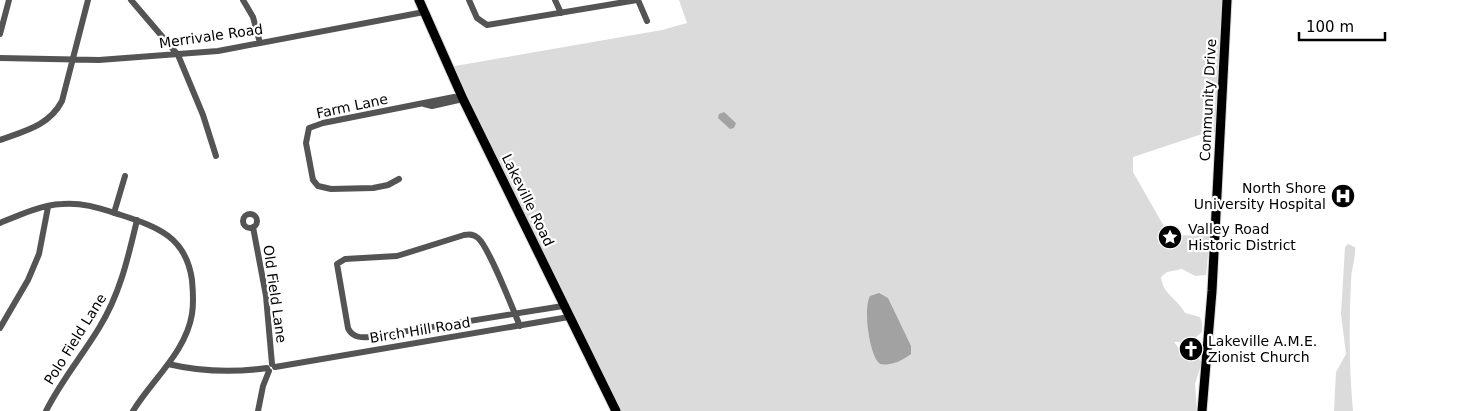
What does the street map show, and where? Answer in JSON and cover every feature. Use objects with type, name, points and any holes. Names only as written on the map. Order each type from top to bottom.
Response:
[{"type":"main road","name":"Lakeville Road","points":[[419,0],[463,99],[616,411]]},
{"type":"main road","name":"Community Drive","points":[[1202,411],[1212,291],[1227,0]]},
{"type":"street","points":[[0,34],[9,0]]},
{"type":"street","points":[[0,140],[34,128],[54,115],[62,102],[88,0]]},
{"type":"street","points":[[132,0],[178,55],[203,115],[216,156]]},
{"type":"street","points":[[243,0],[252,17],[260,43]]},
{"type":"street","points":[[469,0],[481,23],[493,25],[638,0],[647,21]]},
{"type":"street","points":[[555,0],[561,13]]},
{"type":"street","name":"Merrivale Road","points":[[0,58],[72,60],[178,55],[218,51],[424,12]]},
{"type":"street","name":"Farm Lane","points":[[399,178],[388,185],[373,188],[331,189],[318,186],[313,180],[306,136],[314,125],[424,104],[432,106],[463,99]]},
{"type":"street","points":[[114,213],[125,176]]},
{"type":"street","points":[[0,223],[48,207],[78,204],[114,213],[154,227],[176,242],[185,253],[190,267],[194,297],[192,315],[184,338],[168,364],[133,411]]},
{"type":"street","points":[[0,328],[28,280],[35,262],[48,207]]},
{"type":"street","name":"Polo Field Lane","points":[[46,411],[70,369],[100,327],[116,297],[125,274],[137,220]]},
{"type":"street","name":"Old Field Lane","points":[[253,227],[266,296],[271,368],[263,386],[258,411]]},
{"type":"street","points":[[520,326],[515,314],[484,246],[480,239],[473,234],[464,234],[397,256],[345,259],[338,262],[338,275],[347,322],[351,334],[359,337],[369,337],[515,314],[564,306]]},
{"type":"street","name":"Birch Hill Road","points":[[168,364],[221,372],[271,368],[569,317]]},
{"type":"shaded area","points":[[679,0],[1227,0],[1221,132],[1208,132],[1133,157],[1133,172],[1169,235],[1210,236],[1206,275],[1195,276],[1182,269],[1167,272],[1161,277],[1168,293],[1185,313],[1200,317],[1202,323],[1202,332],[1196,337],[1196,342],[1174,342],[1182,351],[1194,354],[1202,362],[1195,384],[1197,411],[617,411],[449,67],[662,30],[687,23]]},
{"type":"shaded area","points":[[724,112],[736,123],[734,128],[730,129],[718,118],[719,114]]},
{"type":"shaded area","points":[[1348,244],[1355,247],[1351,277],[1350,330],[1353,411],[1334,411],[1336,372],[1346,354],[1341,314],[1345,247]]},
{"type":"shaded area","points":[[879,293],[888,298],[911,346],[911,354],[889,364],[880,364],[876,359],[868,331],[868,302],[870,296]]},
{"type":"place","name":"North Shore University Hospital","points":[[1343,196]]},
{"type":"place","name":"Valley Road Historic District","points":[[1170,237]]},
{"type":"place","name":"Lakeville A.M.E. Zionist Church","points":[[1191,349]]}]
